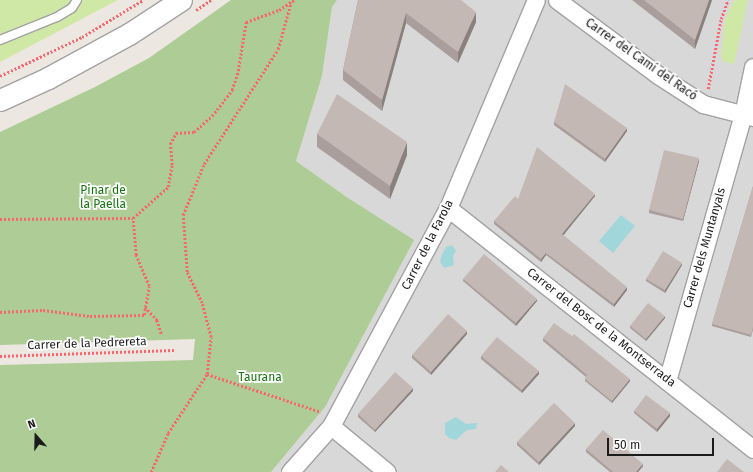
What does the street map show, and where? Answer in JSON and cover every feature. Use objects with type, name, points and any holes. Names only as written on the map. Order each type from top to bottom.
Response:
[{"type":"street","points":[[0,100],[48,78],[129,34],[181,0]]},
{"type":"street","name":"Carrer de la Farola","points":[[290,472],[331,426],[448,208],[536,0]]},
{"type":"street","name":"Carrer del Camí del Racó","points":[[556,0],[658,75],[703,104],[748,116]]},
{"type":"street","name":"Carrer dels Muntanyals","points":[[667,381],[748,116],[753,67]]},
{"type":"street","name":"Carrer del Bosc de la Montserrada","points":[[448,208],[753,449]]},
{"type":"street","points":[[331,426],[387,472]]},
{"type":"lane","points":[[0,40],[58,17],[72,8],[77,0]]},
{"type":"path","points":[[0,76],[82,37],[143,0]]},
{"type":"path","points":[[703,104],[721,19],[728,0]]},
{"type":"path","points":[[0,219],[133,218],[168,187],[172,165],[170,144],[176,133],[194,132],[212,116],[232,90],[238,71],[246,22],[279,10],[292,1]]},
{"type":"path","points":[[151,472],[168,433],[207,374],[211,337],[202,303],[187,272],[183,216],[204,164],[278,49],[292,1]]},
{"type":"path","points":[[0,312],[43,310],[90,316],[144,315],[149,286],[136,255],[133,218]]},
{"type":"path","points":[[146,307],[157,320],[162,335]]},
{"type":"path","name":"Carrer de la Pedrereta","points":[[0,356],[174,350]]},
{"type":"path","points":[[207,374],[321,412]]},
{"type":"shaded area","points":[[337,0],[753,0],[753,472],[271,472],[325,407],[348,198],[296,161],[322,76],[332,7]]},
{"type":"green space","points":[[0,0],[118,0],[0,62]]},
{"type":"green space","name":"Pinar de la Paella","points":[[231,0],[337,0],[332,7],[322,76],[296,161],[348,198],[414,240],[325,407],[271,472],[0,472],[0,365],[193,360],[195,339],[0,345],[0,132],[95,87],[149,58]]},
{"type":"green space","points":[[734,0],[748,0],[734,64],[724,62],[721,56],[725,19]]},
{"type":"water","points":[[621,215],[635,226],[613,253],[599,241]]},
{"type":"water","points":[[452,245],[456,251],[453,256],[454,265],[444,268],[440,262],[442,254],[446,247]]},
{"type":"water","points":[[456,417],[466,424],[477,423],[476,429],[467,430],[456,440],[449,438],[445,434],[445,423]]},
{"type":"building","points":[[358,0],[461,0],[476,12],[458,52],[406,13],[382,100],[343,70]]},
{"type":"building","points":[[644,0],[709,0],[695,40]]},
{"type":"building","points":[[565,84],[627,128],[605,159],[554,122]]},
{"type":"building","points":[[337,94],[407,142],[390,186],[317,134]]},
{"type":"building","points":[[537,147],[595,194],[562,234],[627,287],[614,304],[546,253],[541,259],[494,221],[515,196],[518,199]]},
{"type":"building","points":[[664,150],[699,158],[683,219],[649,210]]},
{"type":"building","points":[[753,186],[753,327],[751,335],[712,324]]},
{"type":"building","points":[[663,251],[682,263],[665,290],[646,279]]},
{"type":"building","points":[[484,254],[537,299],[516,323],[463,279]]},
{"type":"building","points":[[648,303],[665,316],[646,339],[630,326]]},
{"type":"building","points":[[448,314],[467,331],[431,372],[412,355]]},
{"type":"building","points":[[554,323],[572,336],[574,334],[630,379],[612,401],[585,379],[587,375],[543,338]]},
{"type":"building","points":[[497,337],[539,371],[522,390],[481,356]]},
{"type":"building","points":[[395,372],[413,388],[375,430],[358,414]]},
{"type":"building","points":[[646,395],[670,413],[657,429],[634,411]]},
{"type":"building","points":[[554,403],[575,423],[539,462],[517,442]]},
{"type":"building","points":[[603,430],[643,464],[636,472],[613,472],[586,449]]},
{"type":"building","points":[[727,459],[744,472],[717,472]]},
{"type":"building","points":[[501,465],[509,472],[495,472]]},
{"type":"park label","name":"Taurana","points":[[260,378]]}]
